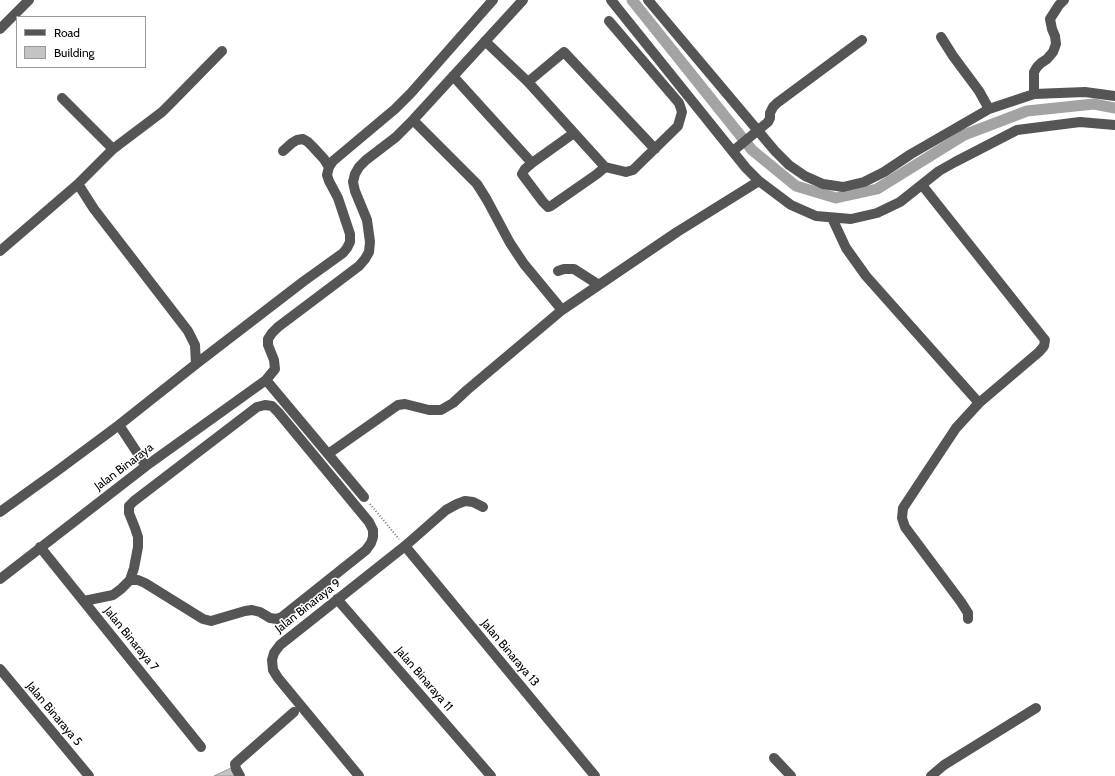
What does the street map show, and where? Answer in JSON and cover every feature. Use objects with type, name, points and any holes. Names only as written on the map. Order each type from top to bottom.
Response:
[{"type":"street","points":[[0,29],[29,0]]},
{"type":"street","points":[[0,512],[119,425],[304,281],[343,253],[350,242],[350,234],[338,198],[329,181],[327,174],[328,167],[333,161],[395,109],[412,92],[493,0]]},
{"type":"street","points":[[364,496],[266,380],[275,369],[274,360],[268,345],[268,339],[278,328],[359,266],[369,252],[370,242],[367,220],[355,191],[353,182],[359,167],[396,137],[413,120],[523,0]]},
{"type":"street","points":[[611,0],[735,149],[746,168],[759,181],[791,205],[816,216],[850,219],[877,213],[900,202],[939,171],[1017,130],[1080,122],[1115,125]]},
{"type":"street","points":[[648,0],[757,132],[775,151],[789,165],[805,176],[823,184],[843,187],[864,182],[884,172],[911,154],[989,109],[1034,94],[1085,92],[1115,96]]},
{"type":"street","points":[[1034,94],[1034,72],[1041,63],[1047,60],[1053,52],[1056,44],[1050,19],[1064,0]]},
{"type":"street","points":[[485,41],[528,82],[605,167],[626,172],[633,170],[678,126],[682,112],[679,103],[609,21]]},
{"type":"street","points":[[941,37],[979,91],[989,109]]},
{"type":"street","points":[[735,149],[768,122],[770,113],[777,103],[862,40]]},
{"type":"street","points":[[0,251],[78,184],[113,149],[162,112],[222,51]]},
{"type":"street","points":[[528,82],[564,52],[655,149]]},
{"type":"street","points":[[453,76],[532,163]]},
{"type":"street","points":[[62,98],[113,149]]},
{"type":"street","points":[[413,120],[476,184],[487,200],[510,244],[524,264],[562,310]]},
{"type":"street","points":[[574,132],[532,163],[522,174],[543,202],[548,207],[551,206],[605,167]]},
{"type":"street","points":[[283,151],[297,140],[303,139],[308,142],[324,159],[328,167]]},
{"type":"street","points":[[328,454],[398,405],[405,404],[429,410],[441,410],[453,404],[467,390],[562,310],[677,232],[759,181]]},
{"type":"street","points":[[78,184],[94,209],[188,331],[195,346],[196,364]]},
{"type":"street","points":[[922,185],[1045,340],[1044,346],[1039,352],[979,403],[956,428],[903,508],[902,518],[905,527],[961,602],[968,614],[968,619]]},
{"type":"street","points":[[832,218],[846,248],[866,276],[979,403]]},
{"type":"street","points":[[558,271],[564,269],[574,269],[599,285]]},
{"type":"street","name":"Jalan Binaraya","points":[[0,579],[146,466],[266,380]]},
{"type":"street","points":[[84,601],[113,595],[130,580],[138,547],[138,537],[129,513],[129,506],[257,407],[265,404],[272,406],[278,412],[369,522],[373,530],[371,543],[366,550],[282,617],[277,619],[270,618],[260,612],[252,610],[211,621],[203,619],[145,583],[138,580],[130,580]]},
{"type":"street","points":[[119,425],[146,466]]},
{"type":"street","name":"Jalan Binaraya 9","points":[[359,776],[278,678],[273,670],[272,660],[274,653],[280,645],[405,546],[446,510],[465,501],[472,502],[483,507]]},
{"type":"street","name":"Jalan Binaraya 13","points":[[405,546],[595,776]]},
{"type":"street","name":"Jalan Binaraya 7","points":[[40,547],[201,747]]},
{"type":"street","name":"Jalan Binaraya 11","points":[[337,600],[491,776]]},
{"type":"street","name":"Jalan Binaraya 5","points":[[0,669],[89,776]]},
{"type":"street","points":[[931,776],[944,765],[1036,708]]},
{"type":"street","points":[[240,776],[235,764],[294,712]]},
{"type":"street","points":[[774,758],[792,776]]},
{"type":"path","points":[[364,496],[405,546]]},
{"type":"building","points":[[231,768],[235,776],[214,776]]},
{"type":"waterway","points":[[632,0],[752,150],[796,186],[836,198],[877,189],[964,135],[1027,111],[1094,104],[1115,108]]}]
